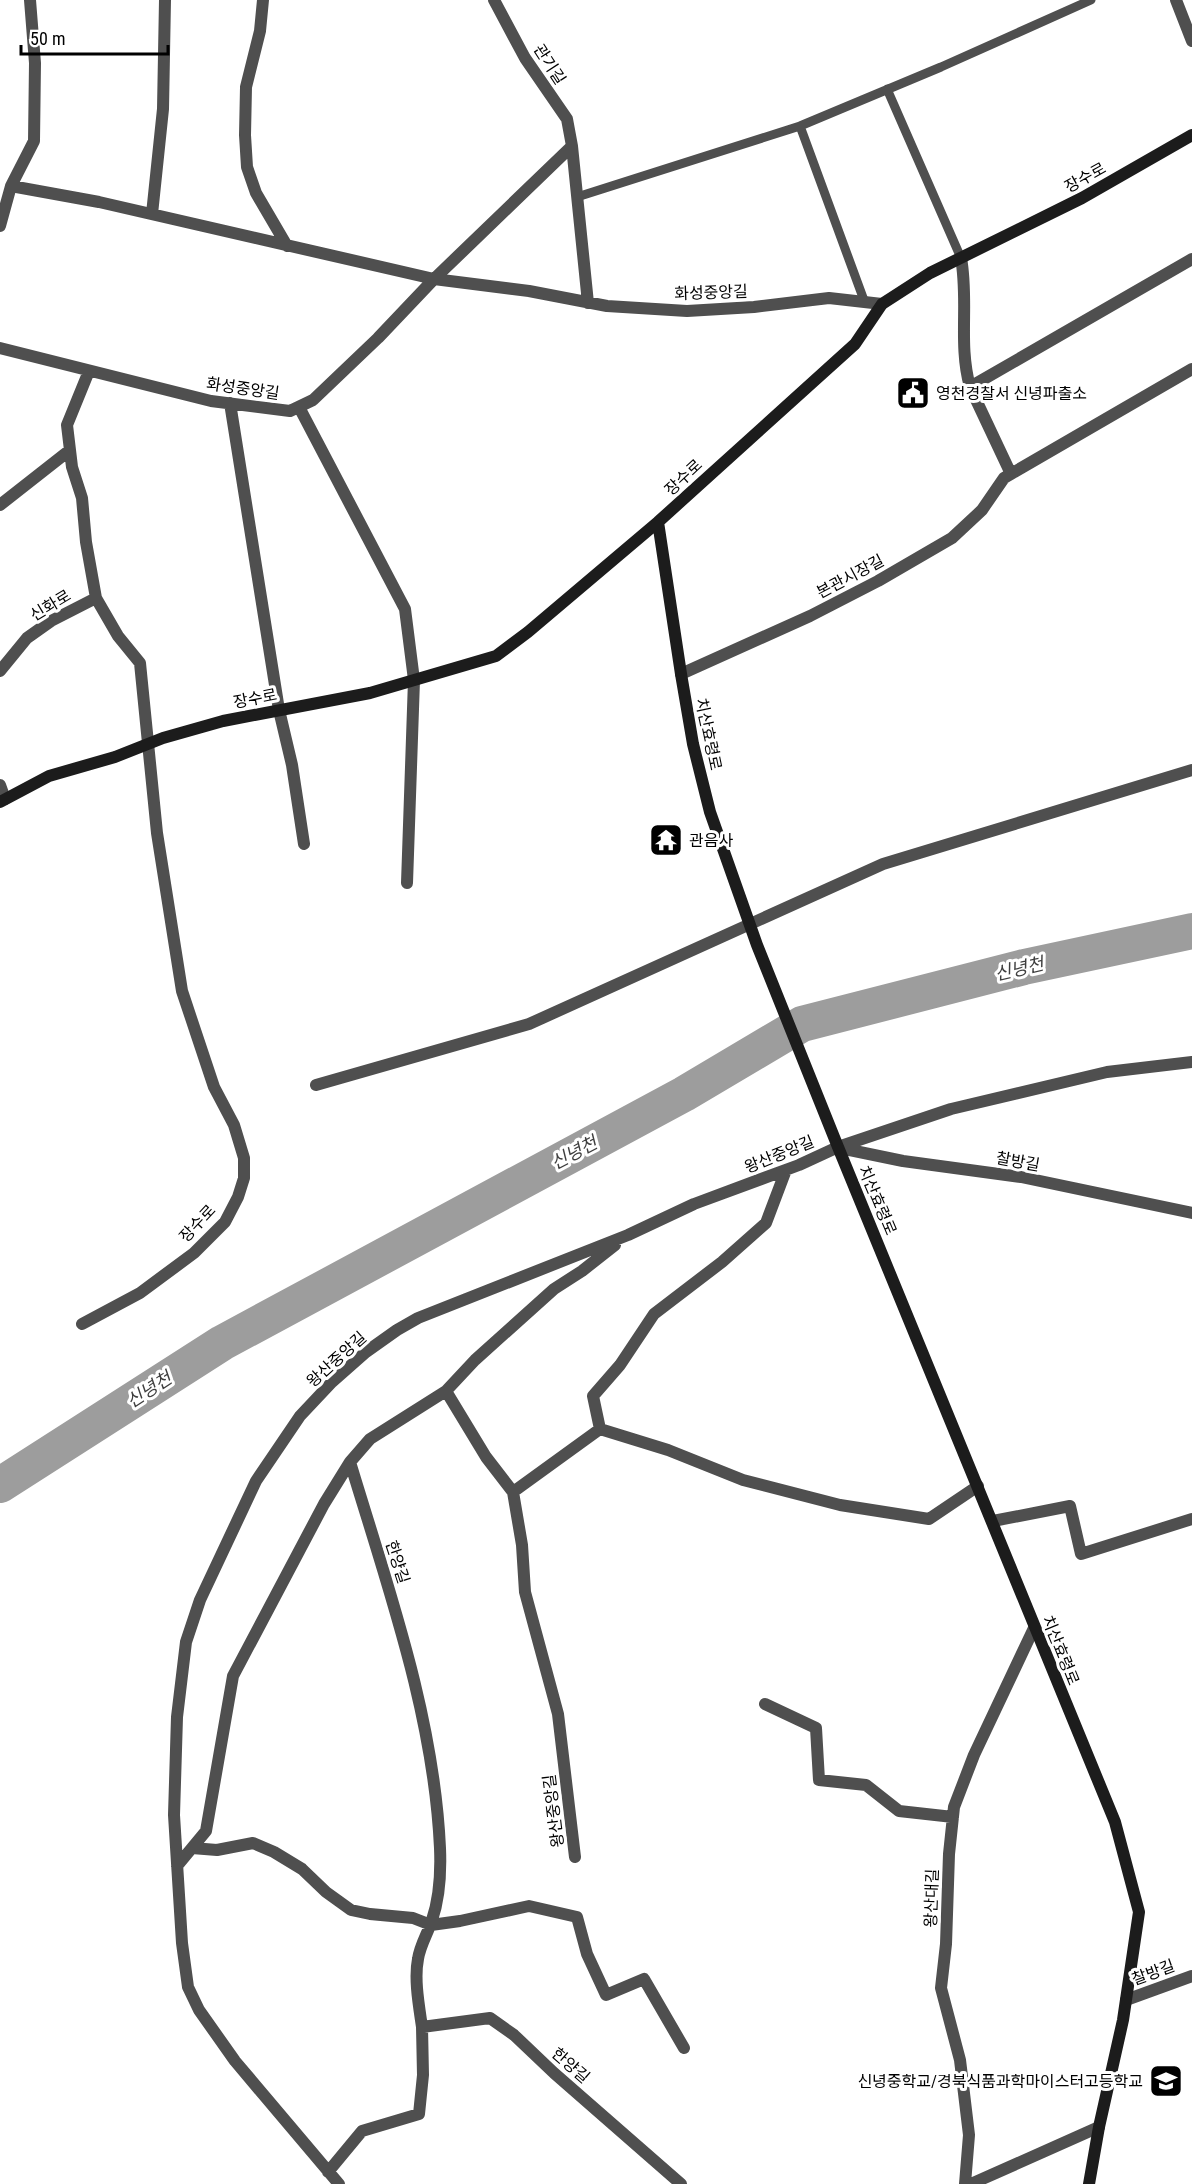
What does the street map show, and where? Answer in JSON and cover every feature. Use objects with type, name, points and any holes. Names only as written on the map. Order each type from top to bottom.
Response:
[{"type":"main road","name":"장수로","points":[[3,800],[49,776],[223,720],[370,693],[496,656],[528,632],[658,522],[855,344],[882,304],[930,273],[1082,198],[1192,135]]},
{"type":"main road","name":"치산효령로","points":[[658,522],[693,744],[710,812],[757,945],[1115,1822],[1139,1912],[1126,2000],[1089,2184]]},
{"type":"street","points":[[0,226],[11,186],[34,141],[35,63],[30,0]]},
{"type":"street","points":[[153,214],[163,109],[165,0]]},
{"type":"street","points":[[263,0],[260,31],[246,87],[247,167],[256,193],[286,246]]},
{"type":"street","name":"관기길","points":[[494,0],[525,58],[567,119],[572,146],[588,303]]},
{"type":"street","points":[[1176,0],[1192,41]]},
{"type":"street","points":[[434,279],[572,146]]},
{"type":"street","name":"화성중앙길","points":[[11,186],[99,202],[434,279],[529,291],[608,306],[687,311],[754,308],[829,298],[882,304]]},
{"type":"street","points":[[961,258],[965,283],[964,366],[970,387],[1011,474]]},
{"type":"street","points":[[970,387],[1192,259]]},
{"type":"street","name":"화성중앙길","points":[[0,348],[211,401],[290,411],[313,400],[370,346],[434,279]]},
{"type":"street","name":"본관시장길","points":[[681,674],[810,616],[878,581],[952,538],[982,510],[1004,478],[1192,369]]},
{"type":"street","name":"장수로","points":[[82,1324],[140,1293],[194,1253],[225,1222],[238,1197],[244,1178],[244,1158],[234,1125],[214,1088],[182,991],[159,844],[140,663],[118,636],[96,598],[86,542],[82,498],[72,467],[67,425],[89,371]]},
{"type":"street","points":[[230,403],[279,710],[292,765],[304,844]]},
{"type":"street","points":[[299,407],[405,609],[414,680],[407,883]]},
{"type":"street","points":[[0,505],[70,450]]},
{"type":"street","name":"신화로","points":[[0,671],[27,638],[51,621],[96,598]]},
{"type":"street","points":[[316,1085],[529,1024],[883,864],[1192,770]]},
{"type":"street","points":[[0,784],[3,800]]},
{"type":"street","name":"왕산중앙길","points":[[339,2184],[235,2061],[199,2010],[188,1987],[174,1815],[177,1717],[186,1642],[200,1600],[256,1481],[300,1416],[366,1352],[418,1318],[628,1235],[694,1204],[786,1170],[838,1147],[962,1106],[1107,1072],[1192,1062]]},
{"type":"street","name":"찰방길","points":[[838,1147],[903,1161],[1021,1177],[1192,1213]]},
{"type":"street","points":[[600,1429],[593,1396],[620,1365],[654,1314],[722,1262],[766,1223],[786,1170]]},
{"type":"street","points":[[177,1866],[206,1831],[232,1676],[324,1504],[350,1462],[370,1439],[446,1391],[475,1360],[554,1288],[582,1271],[628,1235]]},
{"type":"street","name":"왕산중앙길","points":[[446,1391],[486,1457],[513,1492],[522,1545],[525,1592],[558,1714],[575,1857]]},
{"type":"street","points":[[600,1429],[668,1450],[743,1480],[840,1505],[929,1519],[978,1486]]},
{"type":"street","points":[[513,1492],[600,1429]]},
{"type":"street","name":"한양길","points":[[328,2172],[362,2131],[419,2114],[423,2074],[418,1959],[431,1924],[441,1875],[439,1823],[430,1757],[393,1601],[350,1462]]},
{"type":"street","points":[[993,1521],[1070,1506],[1081,1554],[1192,1519]]},
{"type":"street","name":"왕산대길","points":[[965,2184],[969,2135],[961,2071],[941,1988],[946,1944],[952,1817],[974,1755],[1034,1628]]},
{"type":"street","points":[[765,1704],[816,1728],[819,1780],[866,1785],[899,1811],[952,1817]]},
{"type":"street","points":[[192,1848],[217,1850],[253,1843],[274,1852],[302,1869],[326,1892],[351,1910],[369,1914],[413,1918],[431,1924],[460,1921],[530,1906],[577,1917],[587,1954],[606,1995],[644,1979],[684,2048]]},
{"type":"street","name":"찰방길","points":[[1126,2000],[1192,1976]]},
{"type":"street","name":"한양길","points":[[422,2027],[490,2018],[514,2035],[681,2184]]},
{"type":"street","points":[[971,2184],[1099,2127]]},
{"type":"lane","points":[[577,197],[800,126],[1090,0]]},
{"type":"lane","points":[[887,89],[961,258]]},
{"type":"lane","points":[[800,126],[865,303]]},
{"type":"waterway","name":"신녕천","points":[[0,1485],[222,1343],[684,1094],[802,1024],[1024,967],[1192,931]]},
{"type":"place","name":"영천경찰서 신녕파출소","points":[[913,393]]},
{"type":"place","name":"관음사","points":[[666,840]]},
{"type":"place","name":"신녕중학교/경북식품과학마이스터고등학교","points":[[1166,2081]]}]
